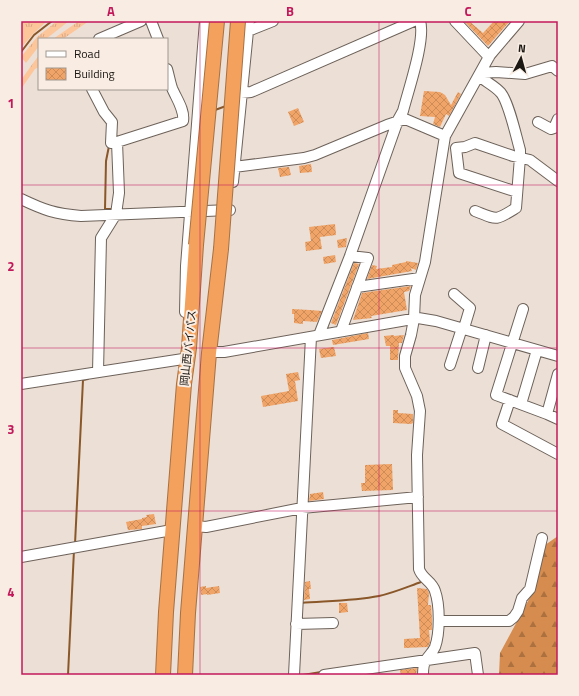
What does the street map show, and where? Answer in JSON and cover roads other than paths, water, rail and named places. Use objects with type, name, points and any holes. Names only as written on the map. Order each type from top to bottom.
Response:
[{"type":"highway","name":"岡山西バイパス","points":[[163,675],[166,612],[184,384],[189,348],[196,245],[217,21]]},
{"type":"highway","name":"岡山西バイパス","points":[[185,675],[188,613],[209,353],[245,24]]},
{"type":"street","points":[[101,38],[141,21]]},
{"type":"street","points":[[150,21],[158,38]]},
{"type":"street","points":[[184,384],[183,359],[186,266],[205,21]]},
{"type":"street","points":[[206,399],[222,288],[241,93],[245,24],[273,21]]},
{"type":"street","points":[[241,93],[245,94],[251,92],[414,21],[421,35],[402,112],[351,256],[310,337],[300,508],[294,675]]},
{"type":"street","points":[[455,21],[489,57]]},
{"type":"street","points":[[423,675],[425,661],[435,647],[439,621],[435,590],[432,584],[421,575],[418,569],[418,428],[420,411],[417,396],[405,368],[405,356],[414,319],[414,295],[425,262],[445,136],[489,57],[519,21]]},
{"type":"street","points":[[480,75],[496,72],[524,74],[552,66],[558,71]]},
{"type":"street","points":[[168,72],[184,118]]},
{"type":"street","points":[[475,211],[492,218],[499,218],[516,208],[520,157],[520,150],[503,95],[480,75]]},
{"type":"street","points":[[93,90],[104,112],[112,122],[111,143],[183,121],[184,118],[198,117]]},
{"type":"street","points":[[234,167],[304,158],[398,120],[405,119],[445,136]]},
{"type":"street","points":[[538,122],[551,129],[554,128],[558,119]]},
{"type":"street","points":[[98,372],[100,238],[116,214],[119,193],[117,142]]},
{"type":"street","points":[[517,192],[459,173],[456,148],[465,147],[475,143],[530,160],[558,182]]},
{"type":"street","points":[[21,199],[42,209],[60,214],[81,216],[230,210]]},
{"type":"street","points":[[341,331],[368,258],[351,256]]},
{"type":"street","points":[[357,287],[420,278]]},
{"type":"street","points":[[450,365],[470,308],[454,294]]},
{"type":"street","points":[[523,309],[496,395],[558,419]]},
{"type":"street","points":[[213,352],[224,352],[414,319],[436,321],[558,356]]},
{"type":"street","points":[[478,368],[486,335]]},
{"type":"street","points":[[521,404],[537,350]]},
{"type":"street","points":[[21,384],[183,359]]},
{"type":"street","points":[[547,414],[558,374]]},
{"type":"street","points":[[510,400],[502,424],[558,454]]},
{"type":"street","points":[[195,526],[206,527],[300,508],[418,497]]},
{"type":"street","points":[[21,557],[172,530]]},
{"type":"street","points":[[439,621],[509,620],[514,617],[518,611],[522,598],[530,589],[542,538]]},
{"type":"street","points":[[296,624],[334,622]]},
{"type":"street","points":[[324,675],[475,653],[478,675]]},
{"type":"waterway","points":[[21,52],[34,35],[52,21]]},
{"type":"waterway","points":[[215,110],[226,106]]},
{"type":"waterway","points":[[109,146],[106,161],[105,209],[113,209]]},
{"type":"waterway","points":[[75,544],[83,380],[88,379]]},
{"type":"waterway","points":[[68,675],[74,550]]},
{"type":"waterway","points":[[301,603],[369,598],[395,592],[421,582]]},
{"type":"waterway","points":[[303,675],[321,672]]}]
